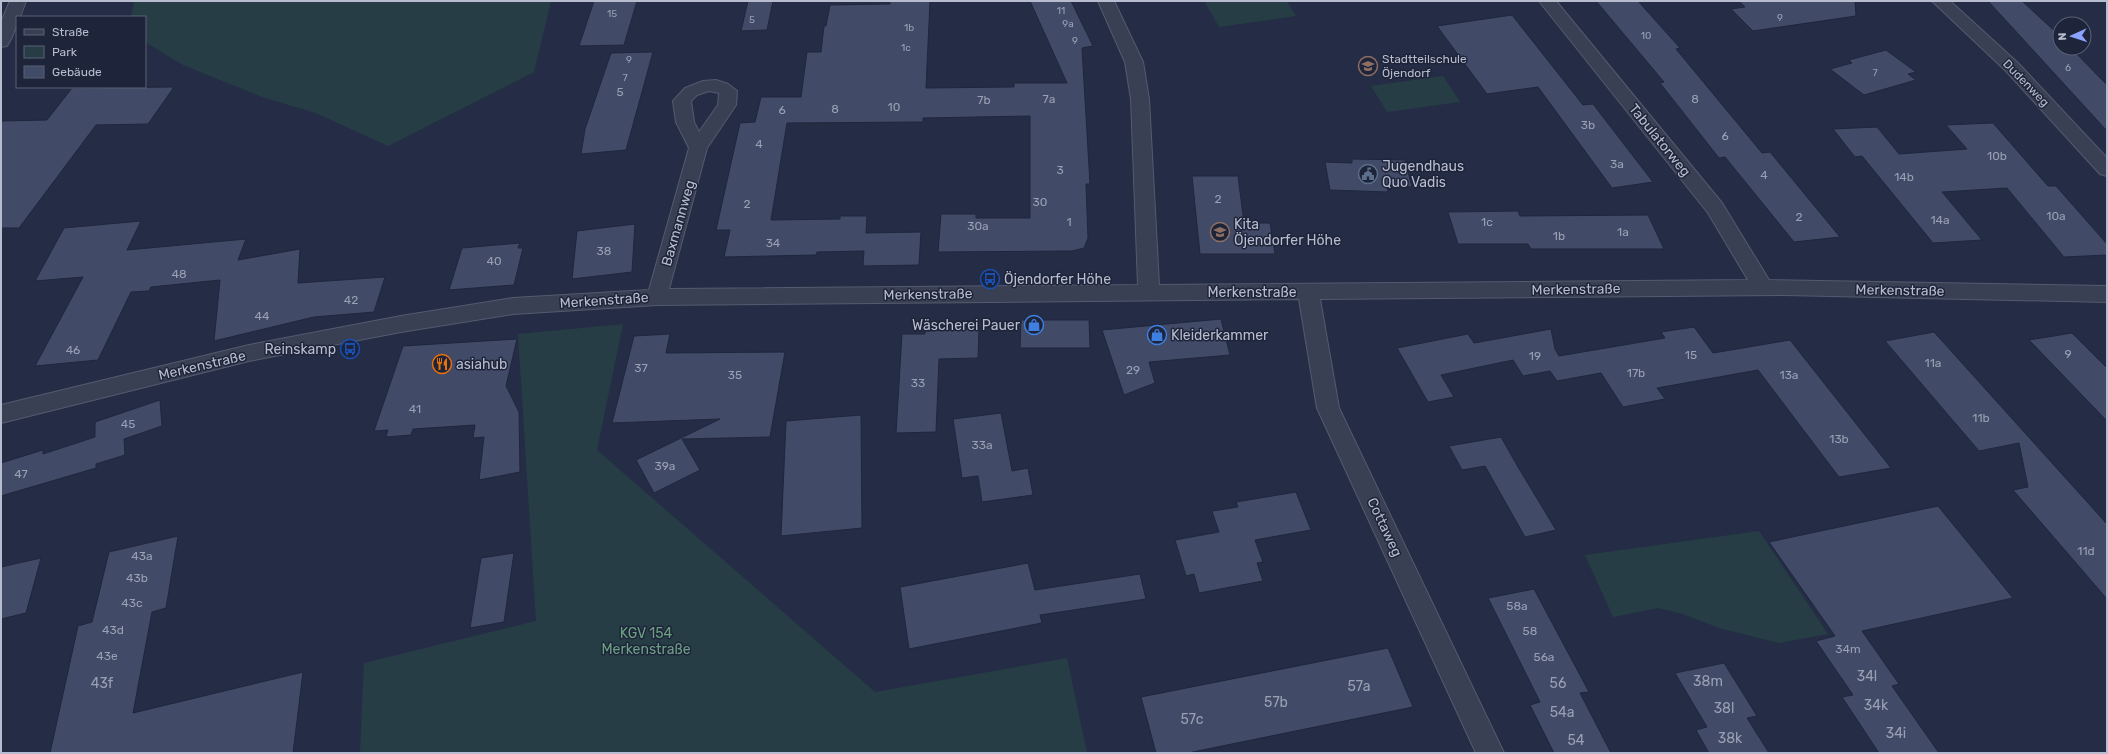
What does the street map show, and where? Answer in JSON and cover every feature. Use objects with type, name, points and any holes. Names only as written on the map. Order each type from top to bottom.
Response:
[{"type":"street","points":[[2,37],[18,1]]},
{"type":"street","points":[[1106,1],[1134,62],[1140,99],[1149,291]]},
{"type":"street","name":"Tabulatorweg","points":[[1547,1],[1715,208],[1763,287]]},
{"type":"street","name":"Dudenweg","points":[[1940,1],[2012,67],[2107,170]]},
{"type":"street","name":"Baxmannweg","points":[[657,297],[698,148]]},
{"type":"street","name":"Merkenstraße","points":[[1,414],[249,353],[401,324],[513,306],[657,297],[1149,291],[1308,292],[1763,287],[2107,294]]},
{"type":"street","name":"Cottaweg","points":[[1308,292],[1328,408],[1490,753]]},
{"type":"green space","points":[[134,1],[551,1],[534,72],[388,146],[316,113],[262,97],[183,65],[146,43],[146,16],[131,16]]},
{"type":"green space","points":[[1204,1],[1287,1],[1296,16],[1219,27]]},
{"type":"green space","points":[[1443,76],[1460,102],[1387,112],[1371,86]]},
{"type":"green space","name":"KGV 154 Merkenstraße","points":[[623,324],[597,450],[875,692],[1067,658],[1087,753],[360,753],[364,663],[536,621],[518,334]]},
{"type":"green space","points":[[1759,531],[1828,634],[1779,643],[1719,628],[1683,614],[1658,608],[1613,617],[1585,555]]},
{"type":"building","points":[[594,1],[637,1],[624,45],[579,46]]},
{"type":"building","points":[[748,1],[773,1],[767,30],[741,31]]},
{"type":"building","points":[[890,1],[930,1],[926,88],[1014,87],[1014,83],[1067,83],[1030,1],[1071,1],[1093,46],[1082,48],[1090,184],[1086,184],[1088,238],[1084,248],[1072,251],[938,252],[941,214],[976,214],[976,218],[1030,218],[1030,116],[923,118],[923,122],[787,123],[771,220],[840,219],[840,216],[867,216],[866,233],[921,232],[919,265],[863,266],[864,251],[817,252],[816,255],[724,257],[730,230],[716,230],[740,123],[755,122],[761,97],[801,97],[807,52],[821,52],[824,26],[826,26],[830,5],[890,4]]},
{"type":"building","points":[[1596,1],[1638,1],[1680,48],[1676,49],[1762,153],[1770,152],[1840,237],[1794,242],[1725,157],[1719,158],[1660,83],[1664,82]]},
{"type":"building","points":[[1739,1],[1855,1],[1856,16],[1753,31],[1731,9],[1745,7]]},
{"type":"building","points":[[1988,1],[2022,1],[2052,29],[2052,56],[2079,56],[2107,85],[2107,131]]},
{"type":"building","points":[[1512,15],[1583,105],[1593,104],[1653,182],[1612,188],[1538,87],[1487,94],[1437,26]]},
{"type":"building","points":[[1886,50],[1916,72],[1908,74],[1916,80],[1864,95],[1830,69],[1852,63],[1849,60]]},
{"type":"building","points":[[653,52],[626,150],[581,154],[585,129],[611,53]]},
{"type":"building","points":[[174,87],[148,124],[96,125],[19,228],[1,228],[1,121],[47,120],[72,88]]},
{"type":"building","points":[[1993,123],[2048,186],[2056,186],[2107,244],[2107,255],[2064,257],[2007,188],[1942,192],[1982,240],[1933,243],[1862,156],[1855,157],[1833,129],[1877,127],[1899,154],[1967,149],[1946,125]]},
{"type":"building","name":"Jugendhaus Quo Vadis","points":[[1352,159],[1405,160],[1412,187],[1387,186],[1388,192],[1330,190],[1325,162],[1352,163]]},
{"type":"building","points":[[1192,176],[1238,176],[1244,223],[1270,223],[1275,254],[1200,254]]},
{"type":"building","points":[[1518,211],[1520,216],[1648,215],[1664,249],[1531,249],[1528,244],[1458,244],[1448,212]]},
{"type":"building","points":[[141,221],[127,250],[246,239],[238,260],[300,249],[298,283],[385,277],[374,312],[314,317],[214,341],[220,280],[151,287],[149,291],[131,292],[98,360],[35,366],[83,277],[35,281],[64,228]]},
{"type":"building","points":[[635,224],[632,272],[572,279],[577,231]]},
{"type":"building","points":[[520,243],[518,248],[523,248],[514,285],[449,290],[462,248]]},
{"type":"building","points":[[1221,319],[1230,355],[1149,362],[1155,383],[1124,395],[1102,330]]},
{"type":"building","points":[[1021,320],[1089,320],[1090,348],[1020,348]]},
{"type":"building","points":[[1694,327],[1713,353],[1790,340],[1891,468],[1839,477],[1758,370],[1657,388],[1665,399],[1623,407],[1601,373],[1557,381],[1550,371],[1523,376],[1513,360],[1441,375],[1454,397],[1428,402],[1397,348],[1468,334],[1474,343],[1551,329],[1555,349],[1559,356],[1665,338],[1661,332]]},
{"type":"building","points":[[979,329],[978,358],[939,359],[936,432],[896,433],[902,334],[925,334],[925,331]]},
{"type":"building","points":[[1934,332],[2107,524],[2107,599],[2013,490],[2028,487],[2019,443],[1979,451],[1885,341]]},
{"type":"building","points":[[2072,333],[2107,368],[2107,421],[2029,340]]},
{"type":"building","points":[[670,334],[666,353],[785,352],[770,437],[682,439],[700,470],[654,493],[636,460],[720,419],[612,423],[634,336]]},
{"type":"building","points":[[517,339],[506,386],[519,412],[520,472],[479,480],[484,437],[473,438],[475,425],[413,429],[411,435],[386,437],[388,430],[374,431],[403,346]]},
{"type":"building","points":[[160,400],[162,426],[124,439],[125,455],[96,464],[96,468],[1,496],[1,463],[43,450],[43,454],[95,437],[95,422]]},
{"type":"building","points":[[1001,413],[1012,471],[1028,468],[1033,495],[982,502],[978,476],[962,478],[953,419]]},
{"type":"building","points":[[861,415],[862,528],[781,536],[786,421]]},
{"type":"building","points":[[1501,437],[1556,530],[1525,537],[1485,466],[1462,470],[1449,446]]},
{"type":"building","points":[[1296,492],[1311,530],[1255,540],[1263,562],[1257,563],[1263,581],[1199,593],[1194,574],[1186,576],[1175,540],[1219,532],[1212,511],[1238,507],[1236,502]]},
{"type":"building","points":[[1938,506],[2013,598],[1862,631],[1899,684],[1892,686],[1939,753],[1879,753],[1842,697],[1853,695],[1816,641],[1835,636],[1769,542]]},
{"type":"building","points":[[178,536],[166,608],[152,612],[133,713],[303,672],[293,753],[50,753],[78,626],[92,622],[109,552]]},
{"type":"building","points":[[514,553],[504,622],[470,628],[481,558]]},
{"type":"building","points":[[41,558],[26,613],[1,619],[1,567]]},
{"type":"building","points":[[1028,563],[1035,590],[1140,574],[1146,599],[1040,615],[1042,623],[909,649],[900,587]]},
{"type":"building","points":[[1534,589],[1589,692],[1580,693],[1611,753],[1554,753],[1530,705],[1540,702],[1488,598]]},
{"type":"building","points":[[1388,648],[1413,707],[1188,753],[1156,753],[1141,697]]},
{"type":"building","points":[[1724,663],[1757,716],[1747,718],[1769,753],[1709,753],[1696,730],[1707,727],[1675,673]]},
{"type":"place","name":"Stadtteilschule Öjendorf","points":[[1368,66]]},
{"type":"place","name":"Jugendhaus Quo Vadis","points":[[1368,174]]},
{"type":"place","name":"Kita Öjendorfer Höhe","points":[[1220,232]]},
{"type":"place","name":"Öjendorfer Höhe","points":[[990,279]]},
{"type":"place","name":"Wäscherei Pauer","points":[[1034,325]]},
{"type":"place","name":"Kleiderkammer","points":[[1157,335]]},
{"type":"place","name":"Reinskamp","points":[[350,349]]},
{"type":"place","name":"asiahub","points":[[442,364]]}]
